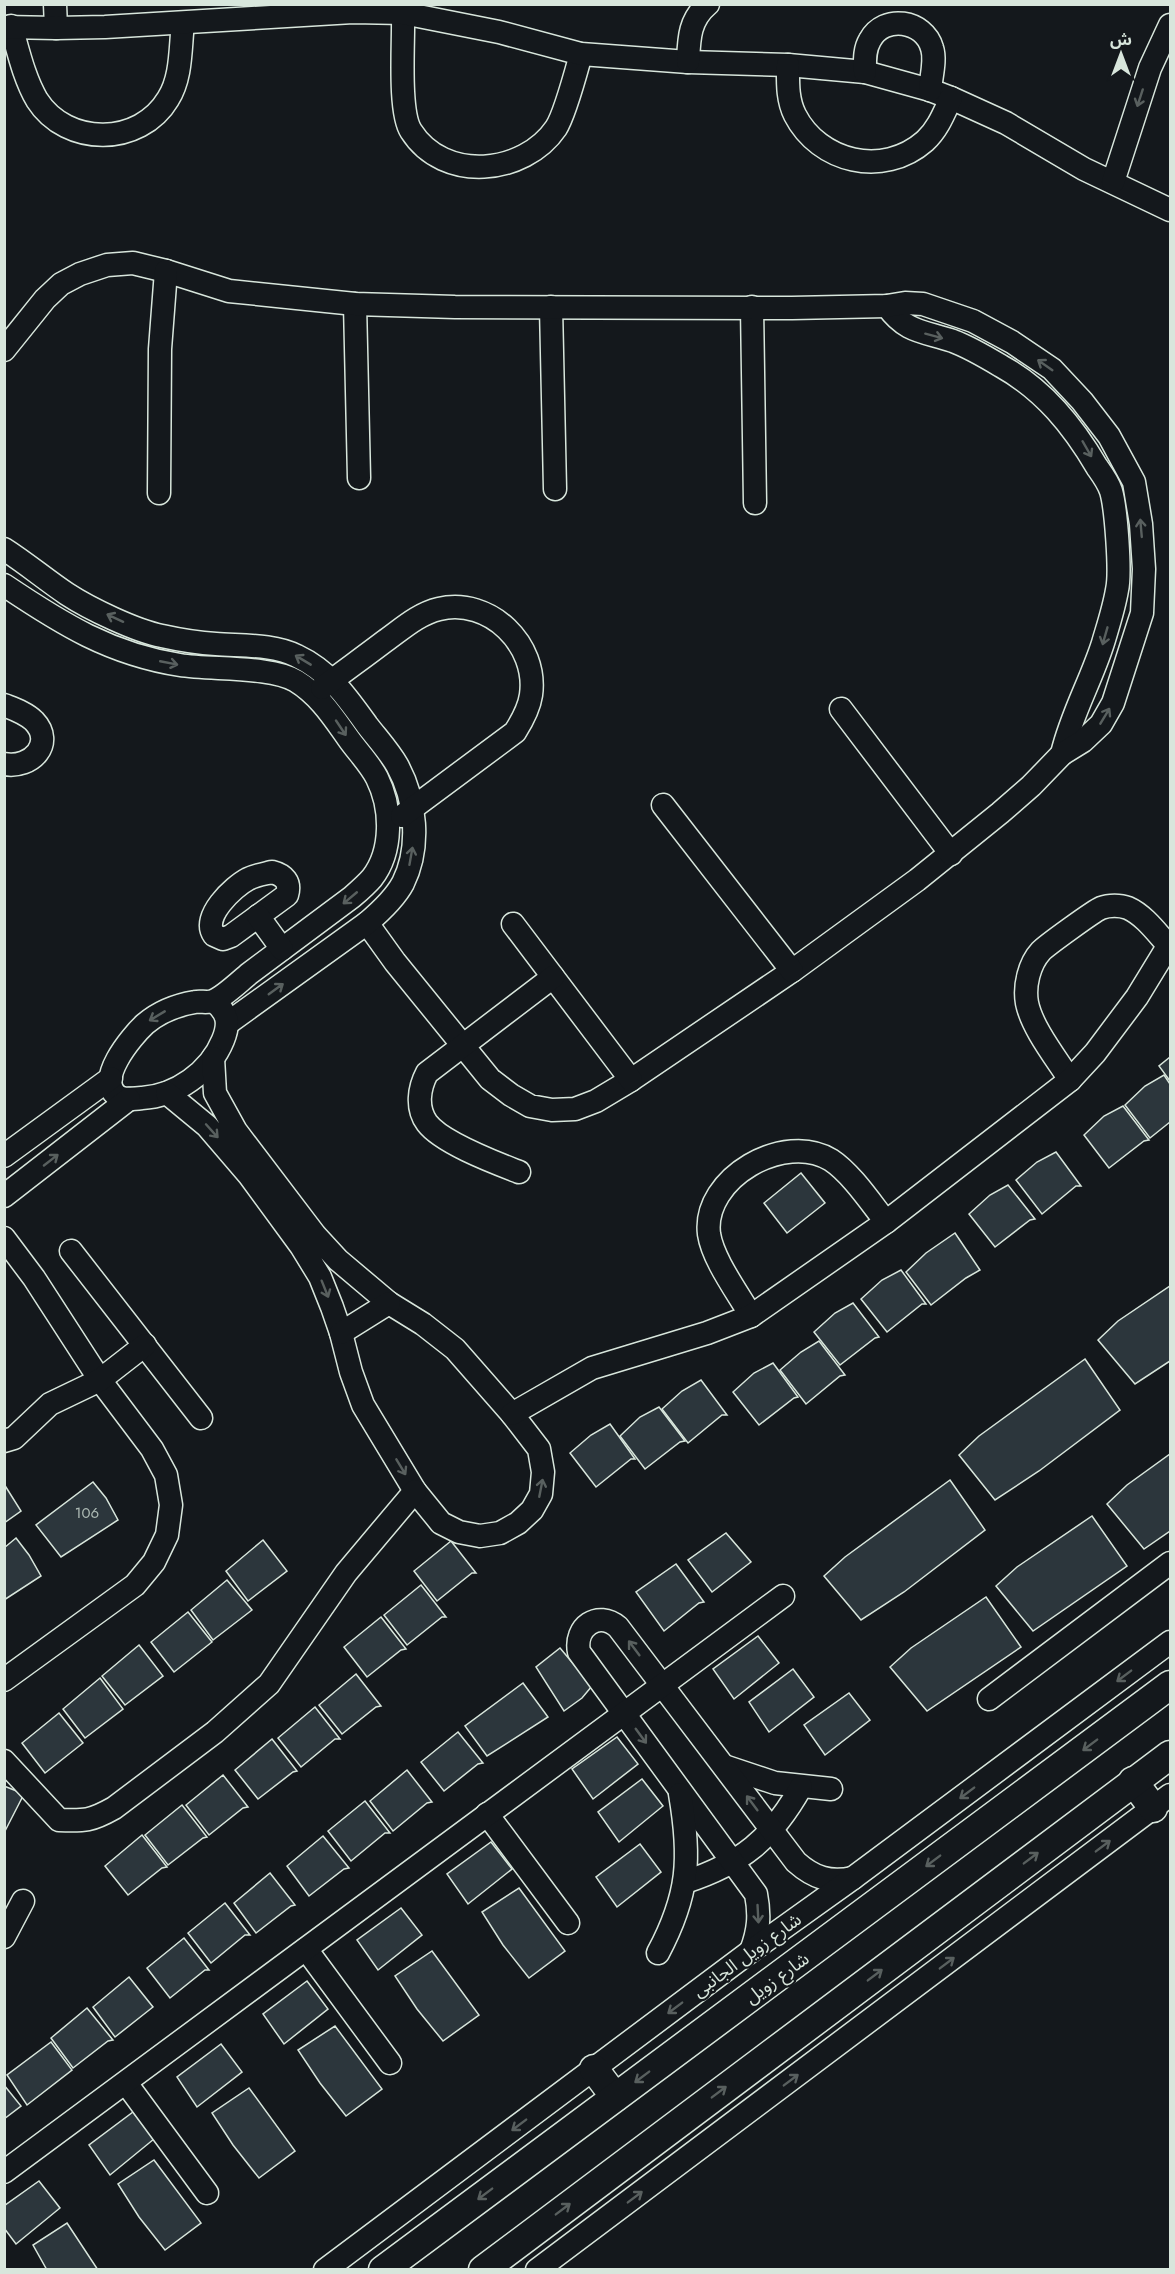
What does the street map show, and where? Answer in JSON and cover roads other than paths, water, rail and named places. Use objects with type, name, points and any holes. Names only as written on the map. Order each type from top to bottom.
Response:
[{"type":"main road","name":"شارع زويل","points":[[382,2270],[1170,1685]]},
{"type":"main road","points":[[483,2270],[1170,1755]]},
{"type":"main road","points":[[1133,1781],[1162,1802]]},
{"type":"main road","points":[[594,2068],[615,2097]]},
{"type":"street","points":[[55,4],[56,28]]},
{"type":"street","points":[[688,62],[689,35],[692,24],[700,11],[708,4]]},
{"type":"street","points":[[183,23],[177,79],[168,99],[154,116],[135,129],[114,135],[92,135],[71,129],[52,117],[37,100],[8,27],[56,28],[183,23],[353,12],[403,13],[499,32],[581,54],[688,62],[788,65],[865,72],[940,94],[1006,123],[1084,170],[1170,210]]},
{"type":"street","points":[[403,13],[404,110],[410,131],[427,149],[460,165],[479,168],[516,161],[532,153],[546,141],[558,126],[581,54]]},
{"type":"street","points":[[788,65],[788,91],[794,113],[805,132],[821,147],[841,158],[863,162],[885,161],[907,154],[925,141],[939,124],[940,94],[933,50],[928,39],[921,30],[911,25],[900,22],[888,24],[871,38],[866,48],[865,72]]},
{"type":"street","points":[[1113,182],[1150,68],[1170,30]]},
{"type":"street","points":[[4,350],[45,299],[61,284],[80,274],[107,265],[133,263],[229,291],[355,304],[551,307],[923,304],[973,321],[1012,342],[1052,369],[1082,401],[1109,436],[1134,482],[1141,524],[1144,569],[1142,613],[1113,703],[1101,724],[1083,741],[1062,754],[1031,786],[951,854],[792,971],[631,1080],[596,1101],[575,1109],[552,1110],[531,1106],[511,1095],[490,1079],[394,962],[367,923]]},
{"type":"street","points":[[159,493],[160,349],[166,271]]},
{"type":"street","points":[[355,304],[359,478]]},
{"type":"street","points":[[887,306],[906,327],[964,346],[1002,366],[1048,399],[1082,440],[1110,489],[1116,538],[1118,588],[1104,641],[1087,689],[1067,731],[1062,754]]},
{"type":"street","points":[[551,307],[555,489]]},
{"type":"street","points":[[752,307],[755,503]]},
{"type":"street","points":[[1110,489],[1134,482]]},
{"type":"street","points":[[4,549],[68,594],[126,623],[159,636],[197,643],[257,647],[296,655],[333,680],[396,764],[410,794],[412,808],[412,860],[402,884],[381,911],[367,923],[228,1023]]},
{"type":"street","points":[[4,585],[52,618],[104,645],[178,665],[284,675],[296,680],[328,709],[377,778],[389,826],[384,853],[373,876],[352,897],[213,1001],[179,1005],[148,1022],[124,1047],[111,1078],[111,1086],[115,1093],[121,1098],[149,1098],[167,1093],[200,1073],[213,1058],[228,1023],[226,1014],[213,1001]]},
{"type":"street","points":[[313,694],[422,614],[442,608],[462,608],[482,612],[501,622],[516,636],[526,654],[531,677],[531,695],[526,715],[515,732],[389,826]]},
{"type":"street","points":[[4,705],[26,714],[36,722],[41,732],[41,744],[36,755],[27,763],[16,766],[4,764]]},
{"type":"street","points":[[841,709],[951,854]]},
{"type":"street","points":[[663,805],[792,971]]},
{"type":"street","points":[[512,1414],[592,1368],[699,1335],[751,1316],[886,1222],[1070,1080],[1095,1053],[1137,997],[1169,944],[1139,915],[1127,908],[1114,905],[1100,909],[1041,951],[1031,967],[1027,985],[1028,1004],[1034,1021],[1070,1080]]},
{"type":"street","points":[[258,916],[282,949]]},
{"type":"street","points":[[513,924],[631,1080]]},
{"type":"street","points":[[519,1172],[467,1150],[428,1124],[422,1111],[420,1096],[422,1083],[427,1074],[553,977]]},
{"type":"street","points":[[167,1093],[207,1125],[249,1175],[295,1237],[320,1277],[341,1333],[363,1406],[415,1491],[441,1523],[459,1532],[480,1536],[500,1533],[518,1523],[532,1510],[541,1494],[543,1472],[539,1449],[512,1414],[455,1349],[423,1324],[389,1303],[338,1260],[315,1235],[236,1131],[215,1093],[213,1058]]},
{"type":"street","points":[[4,1156],[111,1078]]},
{"type":"street","points":[[4,1196],[129,1099]]},
{"type":"street","points":[[751,1316],[713,1250],[709,1233],[710,1216],[718,1196],[732,1179],[749,1165],[769,1156],[790,1152],[813,1152],[831,1160],[846,1174],[886,1222]]},
{"type":"street","points":[[4,1238],[34,1278],[100,1380],[152,1449],[166,1475],[171,1505],[167,1535],[154,1562],[135,1585],[4,1680]]},
{"type":"street","points":[[71,1251],[201,1418]]},
{"type":"street","points":[[341,1333],[389,1303]]},
{"type":"street","points":[[4,1441],[14,1438],[50,1404],[100,1380],[145,1345]]},
{"type":"street","points":[[4,1761],[59,1820],[79,1821],[96,1818],[114,1808],[215,1732],[269,1684],[346,1573],[415,1491]]},
{"type":"street","points":[[989,1699],[1170,1563]]},
{"type":"street","points":[[4,2172],[783,1596]]},
{"type":"street","points":[[751,1951],[758,1933],[760,1913],[756,1894],[579,1652],[578,1637],[586,1625],[599,1620],[613,1623],[662,1684],[796,1862],[806,1870],[828,1880],[853,1878]]},
{"type":"street","name":"شارع زويل الجانبى","points":[[326,2270],[751,1951],[1170,1642]]},
{"type":"street","points":[[724,1766],[775,1783],[831,1789]]},
{"type":"street","points":[[685,1882],[733,1863],[754,1848],[788,1810],[801,1787]]},
{"type":"street","points":[[658,1953],[680,1907],[685,1882],[687,1836],[680,1789]]},
{"type":"street","points":[[537,2270],[1162,1802]]},
{"type":"street","points":[[488,1814],[568,1923]]},
{"type":"street","points":[[4,1937],[23,1901]]},
{"type":"street","points":[[306,1948],[390,2063]]},
{"type":"street","points":[[126,2083],[207,2193]]}]
